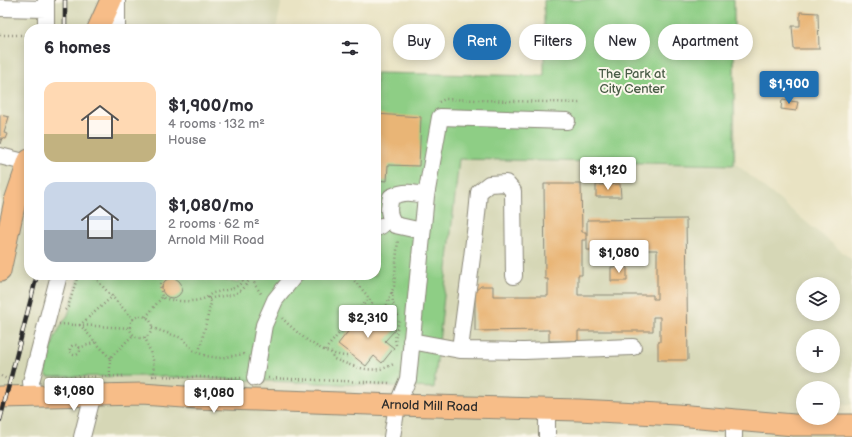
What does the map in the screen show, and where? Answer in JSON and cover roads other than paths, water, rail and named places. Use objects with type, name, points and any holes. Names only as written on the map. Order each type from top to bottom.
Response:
[{"type":"main road","points":[[100,24],[111,0]]},
{"type":"main road","points":[[0,271],[4,224],[24,172]]},
{"type":"main road","name":"Arnold Mill Road","points":[[3,396],[32,389],[93,394],[142,394],[198,398],[547,409],[734,428],[794,425],[852,425]]},
{"type":"street","points":[[117,0],[117,24]]},
{"type":"street","points":[[0,8],[46,4],[46,24]]},
{"type":"street","points":[[392,437],[396,405],[408,379],[404,344],[414,313],[426,196],[440,117],[567,121]]},
{"type":"street","points":[[0,156],[24,161]]},
{"type":"street","points":[[460,350],[466,289],[476,231],[479,192],[489,184],[506,183],[513,190],[514,276]]},
{"type":"street","points":[[422,231],[395,225],[388,216],[388,207],[391,198],[401,192],[412,192],[426,196]]},
{"type":"street","points":[[32,389],[58,280]]},
{"type":"street","points":[[255,378],[264,325],[275,300],[291,280]]},
{"type":"street","points":[[404,344],[460,350],[524,351],[633,348]]},
{"type":"street","points":[[82,437],[93,394]]},
{"type":"street","points":[[547,409],[547,437]]},
{"type":"railway","points":[[65,0],[65,24]]},
{"type":"railway","points":[[0,420],[36,280]]},
{"type":"park label","name":"The Park at City Center","points":[[632,82]]}]
